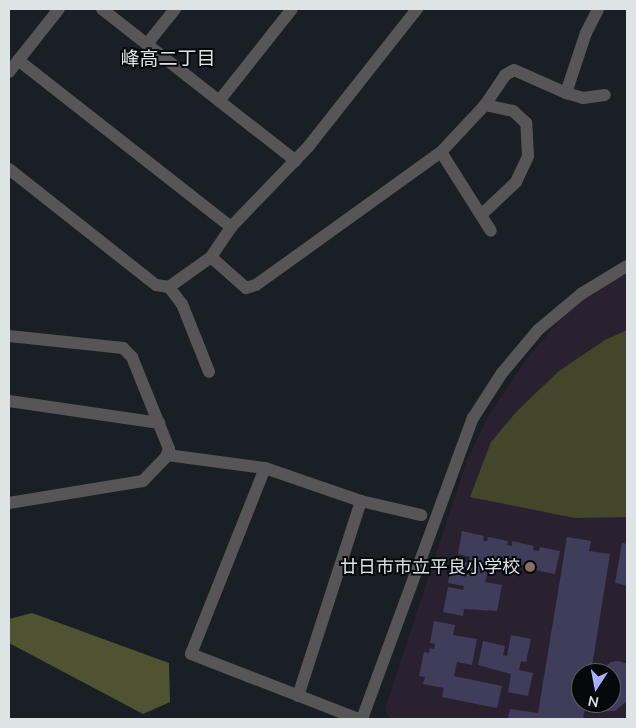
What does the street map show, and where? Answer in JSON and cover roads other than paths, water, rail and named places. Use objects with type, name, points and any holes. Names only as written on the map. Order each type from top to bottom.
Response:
[{"type":"street","points":[[9,72],[59,9]]},
{"type":"street","points":[[102,9],[296,161]]},
{"type":"street","points":[[147,44],[175,9]]},
{"type":"street","points":[[219,101],[292,9]]},
{"type":"street","points":[[169,287],[211,257],[231,227],[296,161],[416,9]]},
{"type":"street","points":[[566,93],[586,34],[598,9]]},
{"type":"street","points":[[18,60],[231,227]]},
{"type":"street","points":[[211,257],[246,288],[256,285],[441,152],[485,105],[505,75],[514,70],[566,93],[583,98],[605,95]]},
{"type":"street","points":[[481,215],[516,182],[528,156],[526,123],[513,111],[485,105]]},
{"type":"street","points":[[441,152],[491,231]]},
{"type":"street","points":[[9,169],[156,285],[169,287],[182,304],[209,372]]},
{"type":"street","points":[[265,468],[190,654],[360,719],[473,418],[502,373],[538,330],[581,294],[627,266]]},
{"type":"street","points":[[9,336],[123,348],[132,357],[168,444],[167,455],[149,476],[139,482],[9,504]]},
{"type":"street","points":[[9,402],[159,423]]},
{"type":"street","points":[[167,455],[265,468],[361,501],[421,515]]},
{"type":"street","points":[[298,696],[361,501]]},
{"type":"place","name":"廿日市市立平良小学校","points":[[530,567]]},
{"type":"district","name":"峰高二丁目","points":[[168,59]]}]
